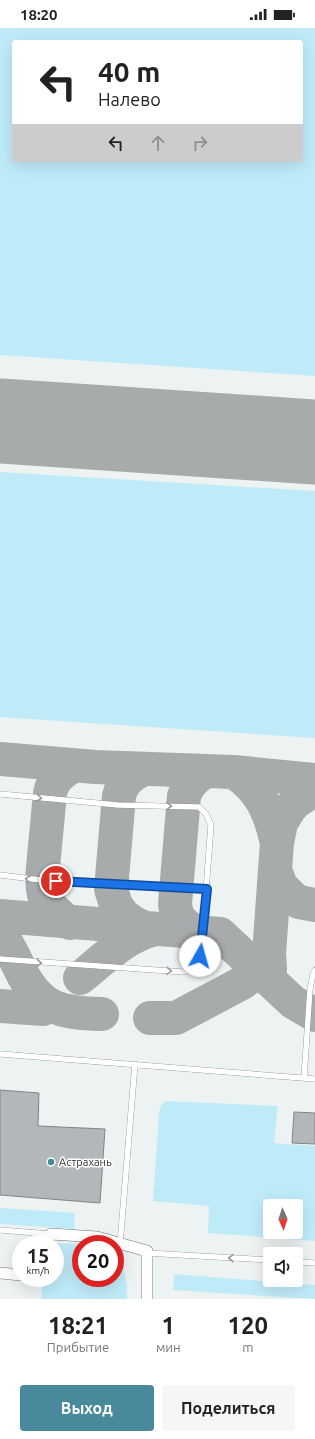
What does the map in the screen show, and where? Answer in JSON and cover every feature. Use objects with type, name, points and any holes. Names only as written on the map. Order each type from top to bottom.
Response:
[{"type":"street","points":[[51,1234],[72,1235]]},
{"type":"street","points":[[124,1245],[147,1251],[147,1299]]},
{"type":"street","points":[[0,1273],[12,1274]]},
{"type":"lane","points":[[0,794],[118,805],[199,808],[206,814],[211,824],[207,889],[200,956],[195,966],[188,971],[183,972],[102,967],[0,959]]},
{"type":"lane","points":[[0,875],[41,880],[112,885],[207,889]]},
{"type":"lane","points":[[304,1078],[310,989],[315,970]]},
{"type":"lane","points":[[0,1054],[315,1079]]},
{"type":"lane","points":[[121,1235],[135,1064]]},
{"type":"lane","points":[[0,1230],[51,1234]]},
{"type":"lane","points":[[147,1253],[263,1260]]},
{"type":"lane","points":[[303,1262],[315,1263]]},
{"type":"shaded area","points":[[0,28],[315,28],[315,376],[0,355]]},
{"type":"shaded area","points":[[0,472],[315,491],[315,738],[0,717]]},
{"type":"shaded area","points":[[166,1101],[278,1106],[274,1143],[315,1146],[315,1241],[288,1239],[303,1239],[303,1199],[263,1199],[263,1237],[208,1233],[209,1206],[153,1201],[159,1114],[161,1105]]},
{"type":"shaded area","points":[[0,1208],[75,1213],[74,1229],[0,1224]]},
{"type":"shaded area","points":[[64,1243],[72,1244],[72,1287],[124,1287],[124,1272],[126,1277],[127,1299],[41,1299],[42,1287],[64,1287]]},
{"type":"shaded area","points":[[174,1274],[263,1281],[263,1287],[303,1287],[303,1284],[315,1285],[315,1299],[173,1290]]},
{"type":"building","name":"Астрахань","points":[[0,1090],[39,1093],[38,1126],[105,1129],[100,1203],[0,1195]]},
{"type":"building","points":[[294,1112],[315,1113],[315,1144],[292,1143]]},
{"type":"taxiway","points":[[0,759],[95,767],[234,772],[315,780]]},
{"type":"taxiway","points":[[70,923],[50,906],[44,895],[42,878],[51,788],[55,780],[73,766]]},
{"type":"taxiway","points":[[144,769],[128,780],[120,791],[111,889],[116,905],[124,916],[145,928]]},
{"type":"taxiway","points":[[195,932],[181,921],[177,914],[175,904],[184,796],[192,781],[206,771]]},
{"type":"taxiway","points":[[234,772],[258,794],[271,821],[277,843]]},
{"type":"taxiway","points":[[315,789],[297,801],[290,808],[281,823],[277,843],[275,870],[281,886],[293,898],[299,902],[315,905]]},
{"type":"taxiway","points":[[270,969],[269,954],[275,870]]},
{"type":"taxiway","points":[[0,916],[220,934],[293,1002],[315,1015]]},
{"type":"taxiway","points":[[80,978],[124,943],[134,937],[155,929]]},
{"type":"taxiway","points":[[0,933],[28,984],[44,1001],[63,1010],[102,1014]]},
{"type":"taxiway","points":[[150,1018],[176,1018],[242,983],[253,975],[269,947]]},
{"type":"taxiway","points":[[0,1006],[43,1009],[48,1004]]},
{"type":"runway","points":[[0,421],[315,442]]},
{"type":"place","name":"Астрахань","points":[[51,1162]]},
{"type":"route","points":[[56,881],[207,889],[200,956]]}]
